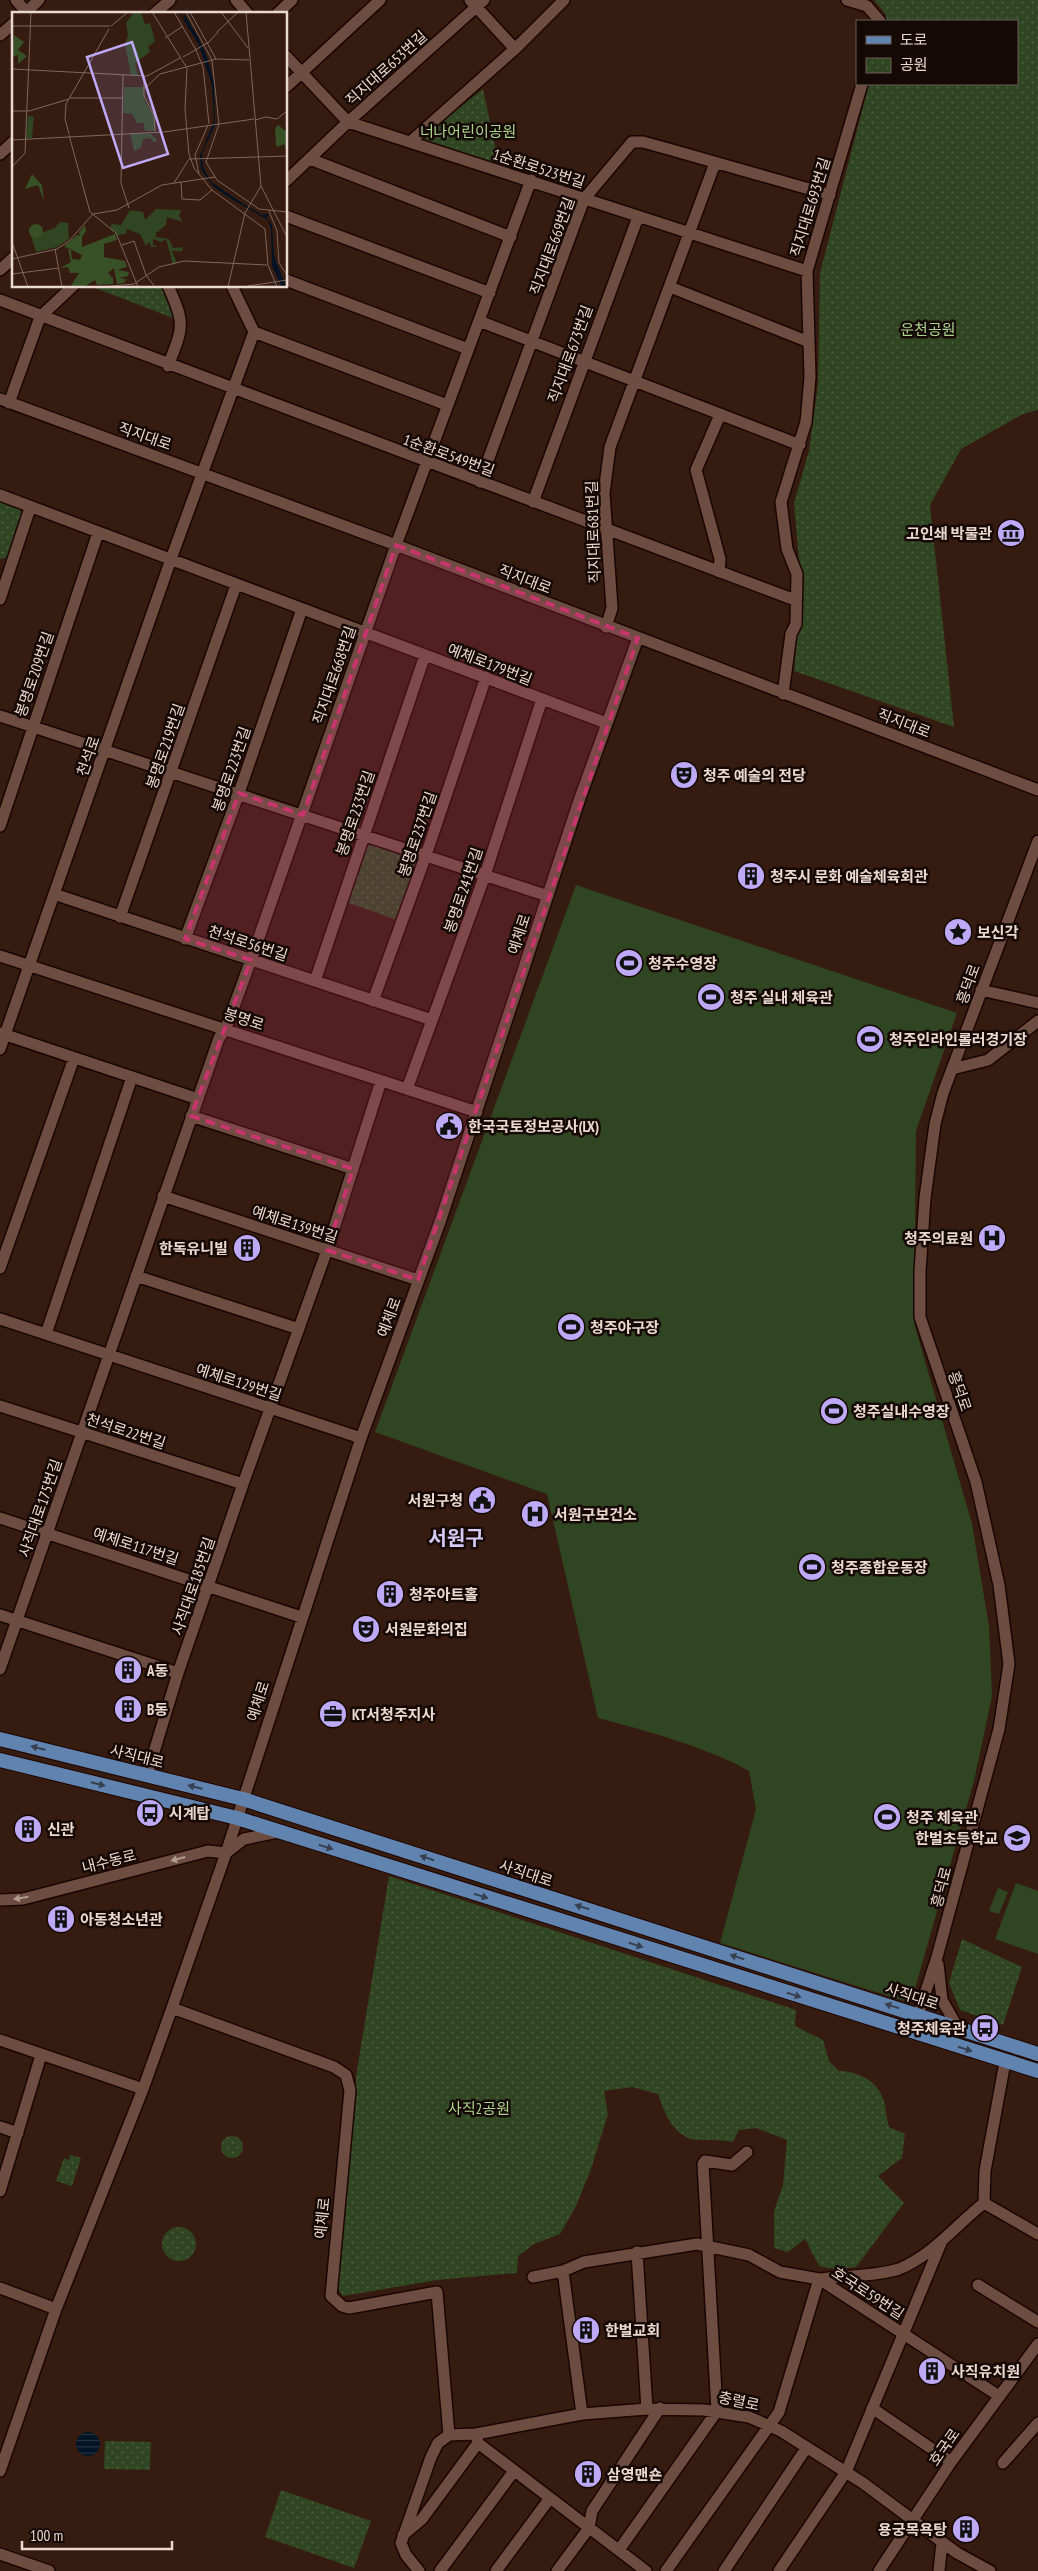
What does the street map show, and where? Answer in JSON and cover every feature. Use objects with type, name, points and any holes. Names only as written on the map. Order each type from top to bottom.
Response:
[{"type":"main road","name":"사직대로","points":[[0,1739],[243,1799],[1038,2054]]},
{"type":"main road","points":[[0,1760],[237,1818],[1038,2071]]},
{"type":"street","points":[[16,0],[25,12]]},
{"type":"street","points":[[27,12],[39,0]]},
{"type":"street","points":[[156,12],[170,0]]},
{"type":"street","points":[[236,0],[246,12]]},
{"type":"street","points":[[279,12],[292,0]]},
{"type":"street","points":[[288,85],[380,0]]},
{"type":"street","points":[[410,142],[515,49],[564,0]]},
{"type":"street","points":[[847,0],[867,6],[879,20]]},
{"type":"street","points":[[477,2],[515,49]]},
{"type":"street","name":"직지대로653번길","points":[[288,179],[477,2]]},
{"type":"street","points":[[0,36],[12,25]]},
{"type":"street","name":"1순환로523번길","points":[[288,58],[348,122],[807,271]]},
{"type":"street","name":"직지대로693번길","points":[[783,694],[791,634],[796,624],[797,574],[787,549],[782,502],[806,422],[810,377],[807,271],[862,85]]},
{"type":"street","name":"직지대로669번길","points":[[480,482],[584,199],[632,142],[643,142],[830,195]]},
{"type":"street","points":[[0,154],[12,143]]},
{"type":"street","points":[[310,159],[511,237]]},
{"type":"street","name":"직지대로681번길","points":[[606,627],[612,608],[604,493],[610,447],[715,163]]},
{"type":"street","name":"직지대로668번길","points":[[198,1099],[218,1038],[226,1028],[251,960],[364,632],[531,180]]},
{"type":"street","name":"직지대로673번길","points":[[532,502],[583,360],[638,216]]},
{"type":"street","points":[[288,217],[490,293]]},
{"type":"street","points":[[0,270],[12,259]]},
{"type":"street","points":[[288,281],[468,349]]},
{"type":"street","points":[[670,287],[809,342]]},
{"type":"street","points":[[3,402],[40,317],[71,288]]},
{"type":"street","points":[[168,366],[182,324],[180,313],[169,288]]},
{"type":"street","points":[[233,288],[254,332],[447,405]]},
{"type":"street","name":"1순환로549번길","points":[[0,300],[168,366],[795,600]]},
{"type":"street","points":[[479,321],[800,445]]},
{"type":"street","points":[[203,472],[254,332]]},
{"type":"street","name":"직지대로","points":[[3,402],[203,472],[1038,790]]},
{"type":"street","points":[[719,572],[720,559],[696,470],[720,415]]},
{"type":"street","name":"천석로","points":[[0,1049],[3,1034],[106,750],[171,559],[203,472]]},
{"type":"street","name":"예체로179번길","points":[[0,495],[30,508],[171,559],[606,723]]},
{"type":"street","points":[[0,599],[4,570],[30,508]]},
{"type":"street","name":"봉명로209번길","points":[[0,826],[98,533]]},
{"type":"street","name":"봉명로219번길","points":[[120,917],[236,585]]},
{"type":"street","name":"봉명로223번길","points":[[185,939],[239,793],[302,609]]},
{"type":"street","name":"예체로","points":[[0,2471],[56,2309],[143,2089],[226,1853],[360,1438],[477,1112],[606,723],[638,638]]},
{"type":"street","name":"봉명로233번길","points":[[315,981],[425,655]]},
{"type":"street","name":"봉명로237번길","points":[[373,1001],[426,855],[486,677]]},
{"type":"street","name":"봉명로241번길","points":[[407,1089],[485,875],[542,699]]},
{"type":"street","points":[[0,716],[548,896]]},
{"type":"street","name":"흥덕로","points":[[918,2015],[937,1957],[999,1729],[1009,1664],[999,1585],[976,1482],[920,1317],[921,1262],[930,1158],[935,1124],[952,1069],[1038,841]]},
{"type":"street","name":"천석로56번길","points":[[54,894],[432,1020]]},
{"type":"street","name":"봉명로","points":[[0,956],[226,1028],[477,1112]]},
{"type":"street","points":[[981,990],[1038,1003]]},
{"type":"street","points":[[952,1069],[988,1060],[1038,1021]]},
{"type":"street","points":[[3,1034],[198,1099]]},
{"type":"street","points":[[0,1268],[74,1058]]},
{"type":"street","points":[[46,1334],[132,1077]]},
{"type":"street","name":"사직대로185번길","points":[[147,1775],[178,1673],[327,1250],[381,1081]]},
{"type":"street","name":"사직대로175번길","points":[[0,1669],[83,1433],[162,1196],[198,1099]]},
{"type":"street","points":[[192,1116],[353,1169]]},
{"type":"street","name":"예체로139번길","points":[[162,1196],[418,1280]]},
{"type":"street","points":[[136,1276],[299,1329]]},
{"type":"street","name":"예체로129번길","points":[[0,1319],[360,1438]]},
{"type":"street","name":"천석로22번길","points":[[0,1406],[243,1484]]},
{"type":"street","name":"예체로117번길","points":[[0,1518],[301,1617]]},
{"type":"street","points":[[0,1614],[178,1673]]},
{"type":"street","points":[[226,1853],[244,1839],[279,1832]]},
{"type":"street","name":"내수동로","points":[[0,1900],[23,1899],[208,1851],[226,1853]]},
{"type":"street","points":[[937,1957],[942,2000],[958,2028]]},
{"type":"street","name":"예체로","points":[[172,2008],[334,2067],[346,2075],[350,2090],[331,2296],[342,2306],[349,2308],[437,2292],[445,2438]]},
{"type":"street","points":[[0,2040],[143,2089]]},
{"type":"street","points":[[0,2191],[41,2054]]},
{"type":"street","points":[[666,2571],[778,2412],[819,2279],[899,2269],[941,2243],[964,2219],[984,2203],[985,2171],[1005,2062]]},
{"type":"street","points":[[0,2127],[18,2133]]},
{"type":"street","points":[[619,2550],[717,2410],[703,2164],[705,2161],[711,2161],[732,2165],[747,2152]]},
{"type":"street","points":[[984,2203],[1038,2234]]},
{"type":"street","points":[[779,2571],[846,2472],[941,2243]]},
{"type":"street","name":"호국로59번길","points":[[533,2277],[563,2271],[584,2262],[637,2252],[697,2244],[749,2255],[780,2272],[819,2279],[999,2396]]},
{"type":"street","points":[[637,2252],[647,2408]]},
{"type":"street","points":[[563,2271],[582,2414]]},
{"type":"street","points":[[978,2285],[1038,2322]]},
{"type":"street","points":[[0,2288],[56,2309]]},
{"type":"street","name":"호국로","points":[[879,2571],[915,2520],[951,2462],[1036,2349]]},
{"type":"street","name":"충렬로","points":[[445,2438],[477,2438],[582,2414],[647,2408],[717,2410],[749,2417],[770,2425],[807,2447],[915,2520],[942,2542],[990,2571]]},
{"type":"street","points":[[557,2571],[589,2528],[592,2511],[660,2408]]},
{"type":"street","points":[[872,2408],[951,2462]]},
{"type":"street","points":[[1003,2463],[1038,2423]]},
{"type":"street","points":[[419,2571],[402,2549],[402,2536],[431,2457],[445,2438]]},
{"type":"street","points":[[402,2536],[422,2519],[477,2438],[514,2471],[646,2571]]},
{"type":"street","points":[[724,2571],[807,2447]]},
{"type":"street","points":[[440,2571],[514,2471]]},
{"type":"street","points":[[496,2571],[550,2498]]},
{"type":"street","points":[[939,2571],[942,2542]]},
{"type":"street","points":[[0,2554],[49,2571]]},
{"type":"highlighted area","points":[[396,545],[638,638],[418,1280],[327,1250],[353,1169],[191,1116],[251,960],[185,939],[239,793],[303,815]]},
{"type":"green space","name":"운천공원","points":[[874,0],[1038,0],[1038,410],[1023,414],[961,449],[930,505],[954,727],[794,671],[799,617],[800,571],[794,503],[809,451],[818,385],[820,273],[869,85],[1018,85],[1018,20],[885,20],[886,15]]},
{"type":"green space","name":"너나어린이공원","points":[[483,89],[499,165],[426,142],[426,134]]},
{"type":"green space","points":[[95,288],[165,288],[178,320]]},
{"type":"green space","points":[[0,500],[17,506],[24,516],[9,557],[0,559]]},
{"type":"green space","points":[[371,844],[414,858],[417,864],[397,920],[346,902],[364,847]]},
{"type":"green space","name":"청주종합운동장","points":[[576,885],[957,1013],[916,1131],[914,1323],[972,1524],[989,1626],[992,1696],[974,1781],[911,2003],[720,1943],[756,1809],[749,1771],[696,1747],[598,1718],[547,1494],[375,1432]]},
{"type":"green space","name":"사직2공원","points":[[389,1876],[796,2010],[795,2026],[823,2040],[829,2061],[839,2071],[858,2074],[875,2085],[883,2099],[889,2127],[905,2134],[902,2158],[878,2176],[904,2203],[856,2267],[834,2269],[819,2266],[805,2239],[788,2252],[774,2248],[774,2211],[783,2185],[787,2140],[756,2128],[739,2130],[733,2142],[692,2139],[684,2136],[672,2125],[658,2094],[632,2087],[604,2091],[608,2114],[590,2172],[576,2206],[560,2234],[534,2244],[518,2256],[517,2273],[437,2280],[343,2296],[338,2289],[357,2070]]},
{"type":"green space","points":[[1016,1883],[1038,1891],[1038,1954],[995,1939]]},
{"type":"green space","points":[[998,1888],[1008,1892],[999,1914],[989,1911]]},
{"type":"green space","points":[[962,1939],[1022,1967],[1003,2025],[960,2010],[949,1983]]},
{"type":"green space","points":[[232,2136],[240,2139],[243,2147],[240,2155],[232,2158],[224,2155],[221,2147],[224,2139]]},
{"type":"green space","points":[[70,2155],[81,2158],[72,2186],[56,2181],[64,2158],[69,2160]]},
{"type":"green space","points":[[179,2227],[191,2232],[196,2244],[191,2256],[179,2261],[167,2256],[162,2244],[167,2232]]},
{"type":"green space","points":[[105,2441],[151,2442],[150,2470],[104,2469]]},
{"type":"green space","points":[[281,2490],[371,2521],[354,2568],[265,2537]]},
{"type":"water","points":[[88,2432],[97,2435],[100,2444],[97,2453],[88,2456],[79,2453],[76,2444],[79,2435]]},
{"type":"place","name":"고인쇄 박물관","points":[[1011,533]]},
{"type":"place","name":"청주 예술의 전당","points":[[684,775]]},
{"type":"place","name":"청주시 문화 예술체육회관","points":[[751,876]]},
{"type":"place","name":"보신각","points":[[958,932]]},
{"type":"place","name":"청주수영장","points":[[629,963]]},
{"type":"place","name":"청주 실내 체육관","points":[[711,997]]},
{"type":"place","name":"청주인라인롤러경기장","points":[[870,1039]]},
{"type":"place","name":"한국국토정보공사(LX)","points":[[449,1126]]},
{"type":"place","name":"청주의료원","points":[[992,1238]]},
{"type":"place","name":"한독유니빌","points":[[247,1248]]},
{"type":"place","name":"청주야구장","points":[[571,1327]]},
{"type":"place","name":"청주실내수영장","points":[[834,1411]]},
{"type":"place","name":"서원구청","points":[[482,1500]]},
{"type":"place","name":"서원구보건소","points":[[535,1514]]},
{"type":"place","name":"청주종합운동장","points":[[812,1567]]},
{"type":"place","name":"청주아트홀","points":[[390,1594]]},
{"type":"place","name":"서원문화의집","points":[[366,1629]]},
{"type":"place","name":"A동","points":[[128,1670]]},
{"type":"place","name":"B동","points":[[128,1709]]},
{"type":"place","name":"KT서청주지사","points":[[333,1714]]},
{"type":"place","name":"시계탑","points":[[150,1813]]},
{"type":"place","name":"청주 체육관","points":[[887,1817]]},
{"type":"place","name":"신관","points":[[28,1829]]},
{"type":"place","name":"한벌초등학교","points":[[1017,1838]]},
{"type":"place","name":"아동청소년관","points":[[61,1919]]},
{"type":"place","name":"청주체육관","points":[[985,2028]]},
{"type":"place","name":"한벌교회","points":[[586,2330]]},
{"type":"place","name":"사직유치원","points":[[932,2371]]},
{"type":"place","name":"삼영맨숀","points":[[588,2474]]},
{"type":"place","name":"용궁목욕탕","points":[[966,2529]]},
{"type":"district","name":"서원구","points":[[456,1538]]}]
